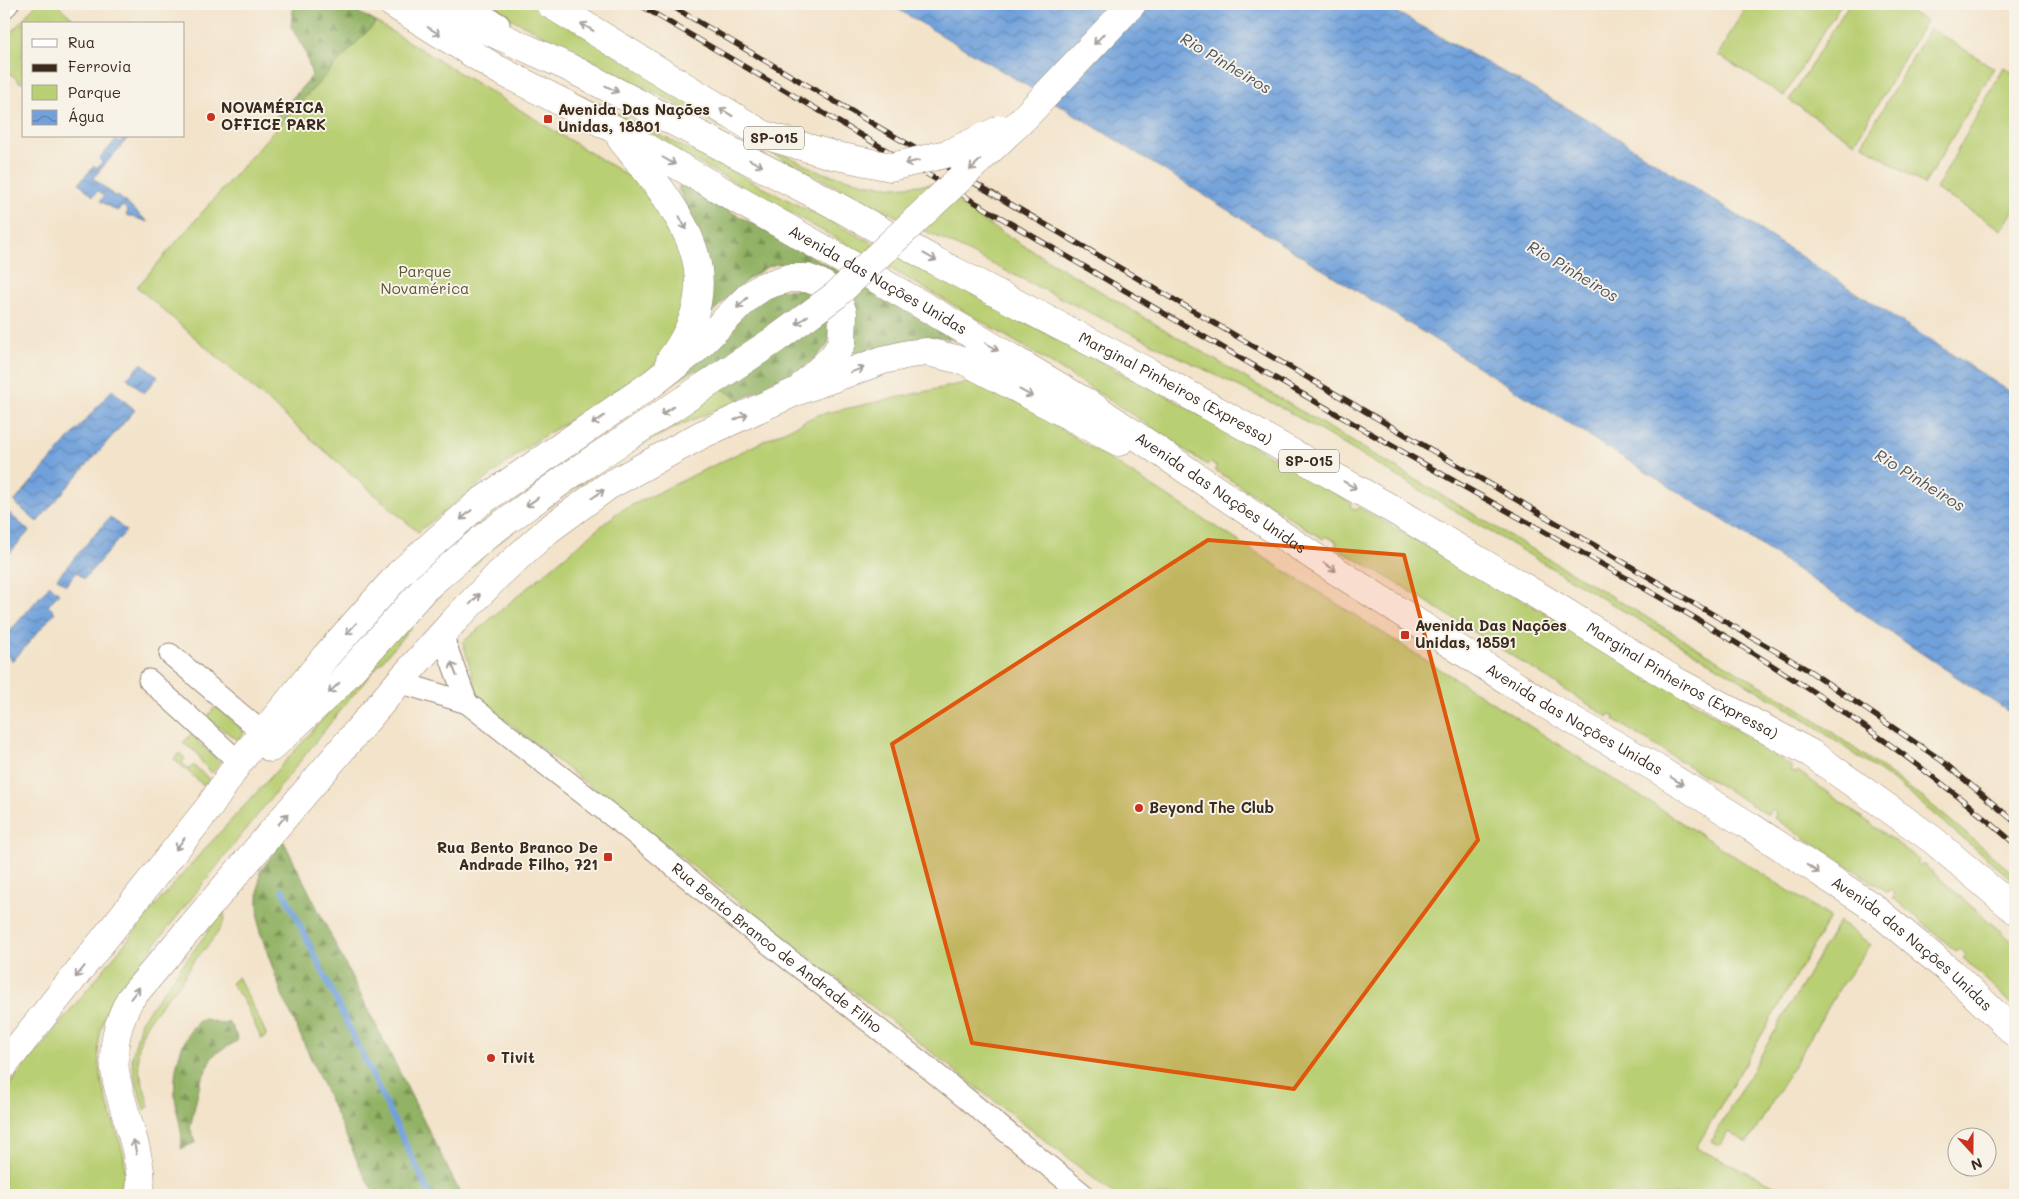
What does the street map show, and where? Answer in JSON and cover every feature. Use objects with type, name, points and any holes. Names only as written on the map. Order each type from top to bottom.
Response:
[{"type":"highway","name":"Avenida das Nações Unidas","points":[[393,4],[496,69],[612,128],[929,309],[1096,409],[1322,562],[1543,703],[1662,772],[1870,905],[1950,972],[2015,1033]]},
{"type":"highway","name":"Marginal Pinheiros (Expressa)","points":[[429,4],[568,67],[824,199],[936,261],[1150,373],[1392,509],[1552,604],[1674,680],[1812,754],[1933,840],[2015,910]]},
{"type":"highway","name":"SP-015","points":[[550,4],[764,135],[832,155],[891,166],[950,153],[1023,119],[1132,4]]},
{"type":"highway","points":[[210,806],[338,685],[425,588],[486,535],[573,473],[776,340],[836,295],[1023,119]]},
{"type":"highway","points":[[612,128],[677,211],[687,230],[698,270],[700,292],[696,310],[686,335],[653,383]]},
{"type":"highway","points":[[4,1066],[210,806],[239,762],[264,734],[326,656],[400,573],[479,504],[653,383],[695,350],[756,291],[774,281],[806,278],[820,283],[831,290],[838,300],[843,313],[844,330],[842,343],[833,357],[795,392]]},
{"type":"highway","points":[[139,1195],[140,1176],[137,1155],[114,1072],[113,1049],[116,1031],[121,1015],[130,999],[399,682],[442,635],[499,574],[548,530],[608,486],[701,435],[795,392],[883,360],[927,352],[946,355],[984,370],[1231,501]]},
{"type":"street","points":[[4,8],[8,4]]},
{"type":"street","points":[[465,4],[568,67]]},
{"type":"street","points":[[442,635],[467,703]]},
{"type":"street","points":[[170,654],[264,734]]},
{"type":"street","points":[[149,680],[239,762]]},
{"type":"street","name":"Rua Bento Branco de Andrade Filho","points":[[399,682],[467,703],[631,831],[746,926],[925,1065],[1084,1195]]},
{"type":"highlighted area","points":[[1208,540],[1404,555],[1478,840],[1294,1089],[972,1043],[892,744]]},
{"type":"green space","points":[[36,4],[57,4],[75,21],[22,22],[22,84],[4,68],[4,41]]},
{"type":"green space","points":[[294,4],[343,4],[376,22],[278,126],[272,121],[312,76],[305,50],[291,27]]},
{"type":"green space","points":[[483,4],[531,4],[777,151],[823,173],[870,184],[895,187],[932,184],[986,223],[1800,709],[1927,801],[2015,875],[2015,882],[1899,785],[1797,714],[1284,409],[821,179]]},
{"type":"green space","points":[[1747,4],[1841,4],[1784,96],[1718,55]]},
{"type":"green space","points":[[1849,4],[1897,4],[1926,21],[1855,143],[1789,100]]},
{"type":"green space","name":"Parque Novamérica","points":[[376,22],[638,182],[676,236],[682,252],[687,292],[672,340],[657,362],[635,381],[534,442],[418,532],[137,287],[276,128]]},
{"type":"green space","points":[[1930,28],[1994,68],[1924,185],[1862,144]]},
{"type":"green space","points":[[2004,67],[2015,74],[2015,208],[2002,230],[1936,189]]},
{"type":"green space","points":[[575,92],[948,281],[947,283],[957,288],[958,286],[1132,379],[1134,377],[1352,503],[1350,507],[1356,510],[1358,507],[1501,588],[1500,590],[1505,594],[1507,591],[1650,673],[1645,679],[1651,683],[1655,676],[1792,767],[1790,770],[1795,773],[1798,771],[1919,859],[1916,863],[1919,865],[1922,863],[2015,944],[2015,1007],[1963,958],[1966,955],[1960,949],[1957,952],[1892,897],[1895,894],[1890,889],[1888,892],[1774,818],[1776,813],[1771,810],[1768,815],[1614,720],[1615,717],[1610,714],[1608,717],[1407,589],[1335,547],[1337,542],[1326,536],[1323,539],[1215,470],[1217,467],[1210,462],[1207,465],[1131,414],[974,317],[813,226],[570,94]]},
{"type":"green space","points":[[681,184],[827,265],[957,341],[940,337],[920,338],[903,342],[869,355],[855,354],[799,265],[776,264],[765,268],[747,280],[706,318],[687,207],[678,188]]},
{"type":"green space","points":[[770,289],[812,290],[831,320],[828,345],[802,371],[739,400],[695,370],[656,393]]},
{"type":"green space","name":"Beyond The Club","points":[[983,379],[1830,917],[1696,1148],[1795,1195],[1115,1195],[479,700],[463,642],[618,512],[817,415]]},
{"type":"green space","points":[[722,387],[739,400],[669,430],[611,462],[503,539],[432,603],[347,702],[114,996],[104,1017],[99,1037],[98,1057],[105,1095],[124,1156],[125,1171],[119,1195],[4,1195],[4,1092],[161,899],[201,853],[301,744],[427,599],[499,536]]},
{"type":"green space","points":[[216,706],[243,730],[244,733],[238,740],[206,718]]},
{"type":"green space","points":[[195,730],[202,735],[197,741],[221,763],[212,773],[203,764],[197,753],[183,743]]},
{"type":"green space","points":[[179,753],[185,758],[182,763],[189,769],[193,765],[209,779],[204,786],[174,759]]},
{"type":"green space","points":[[283,840],[461,1195],[375,1195],[361,1169],[283,997],[259,929],[258,899],[260,872]]},
{"type":"green space","points":[[223,911],[225,918],[212,941],[158,1008],[142,1035],[138,1064],[149,1107],[144,1110],[134,1074],[132,1058],[141,1021]]},
{"type":"green space","points":[[1839,921],[1871,945],[1842,984],[1748,1143],[1728,1132],[1719,1146],[1711,1141]]},
{"type":"green space","points":[[238,977],[264,1029],[266,1035],[264,1038],[261,1038],[245,1003],[231,983]]},
{"type":"green space","points":[[206,1019],[223,1024],[228,1021],[237,1037],[237,1041],[216,1053],[211,1059],[200,1083],[190,1128],[196,1142],[181,1149],[182,1144],[175,1091],[176,1071],[184,1042],[189,1033],[198,1022]]},
{"type":"water","name":"Rio Pinheiros","points":[[889,4],[1382,4],[1599,126],[2015,395],[2015,716],[1723,520],[1068,110]]},
{"type":"water","points":[[123,138],[128,138],[93,178],[115,196],[117,195],[148,222],[126,215],[128,211],[123,206],[117,211],[100,201],[104,196],[98,191],[93,196],[79,183],[94,166],[97,168],[102,162],[99,159],[116,140],[120,142]]},
{"type":"water","points":[[142,363],[158,377],[144,393],[127,378]]},
{"type":"water","points":[[112,390],[135,410],[37,522],[14,502]]},
{"type":"water","points":[[6,510],[29,531],[4,560],[4,513]]},
{"type":"water","points":[[110,517],[126,531],[84,579],[77,572],[66,585],[57,578]]},
{"type":"water","points":[[50,585],[59,593],[48,606],[55,612],[13,661],[4,653],[4,638]]},
{"type":"waterway","points":[[283,890],[430,1195]]},
{"type":"railway","points":[[638,4],[1215,343],[1722,634],[1873,732],[1945,786],[2015,844]]},
{"type":"railway","points":[[668,4],[1808,670],[1941,760],[2015,822]]},
{"type":"place","name":"NOVAMÉRICA OFFICE PARK","points":[[211,117]]},
{"type":"place","name":"Avenida Das Nações Unidas, 18801","points":[[548,119]]},
{"type":"place","name":"Avenida Das Nações Unidas, 18591","points":[[1405,635]]},
{"type":"place","name":"Beyond The Club","points":[[1139,808]]},
{"type":"place","name":"Rua Bento Branco De Andrade Filho, 721","points":[[608,857]]},
{"type":"place","name":"Tivit","points":[[491,1058]]}]
